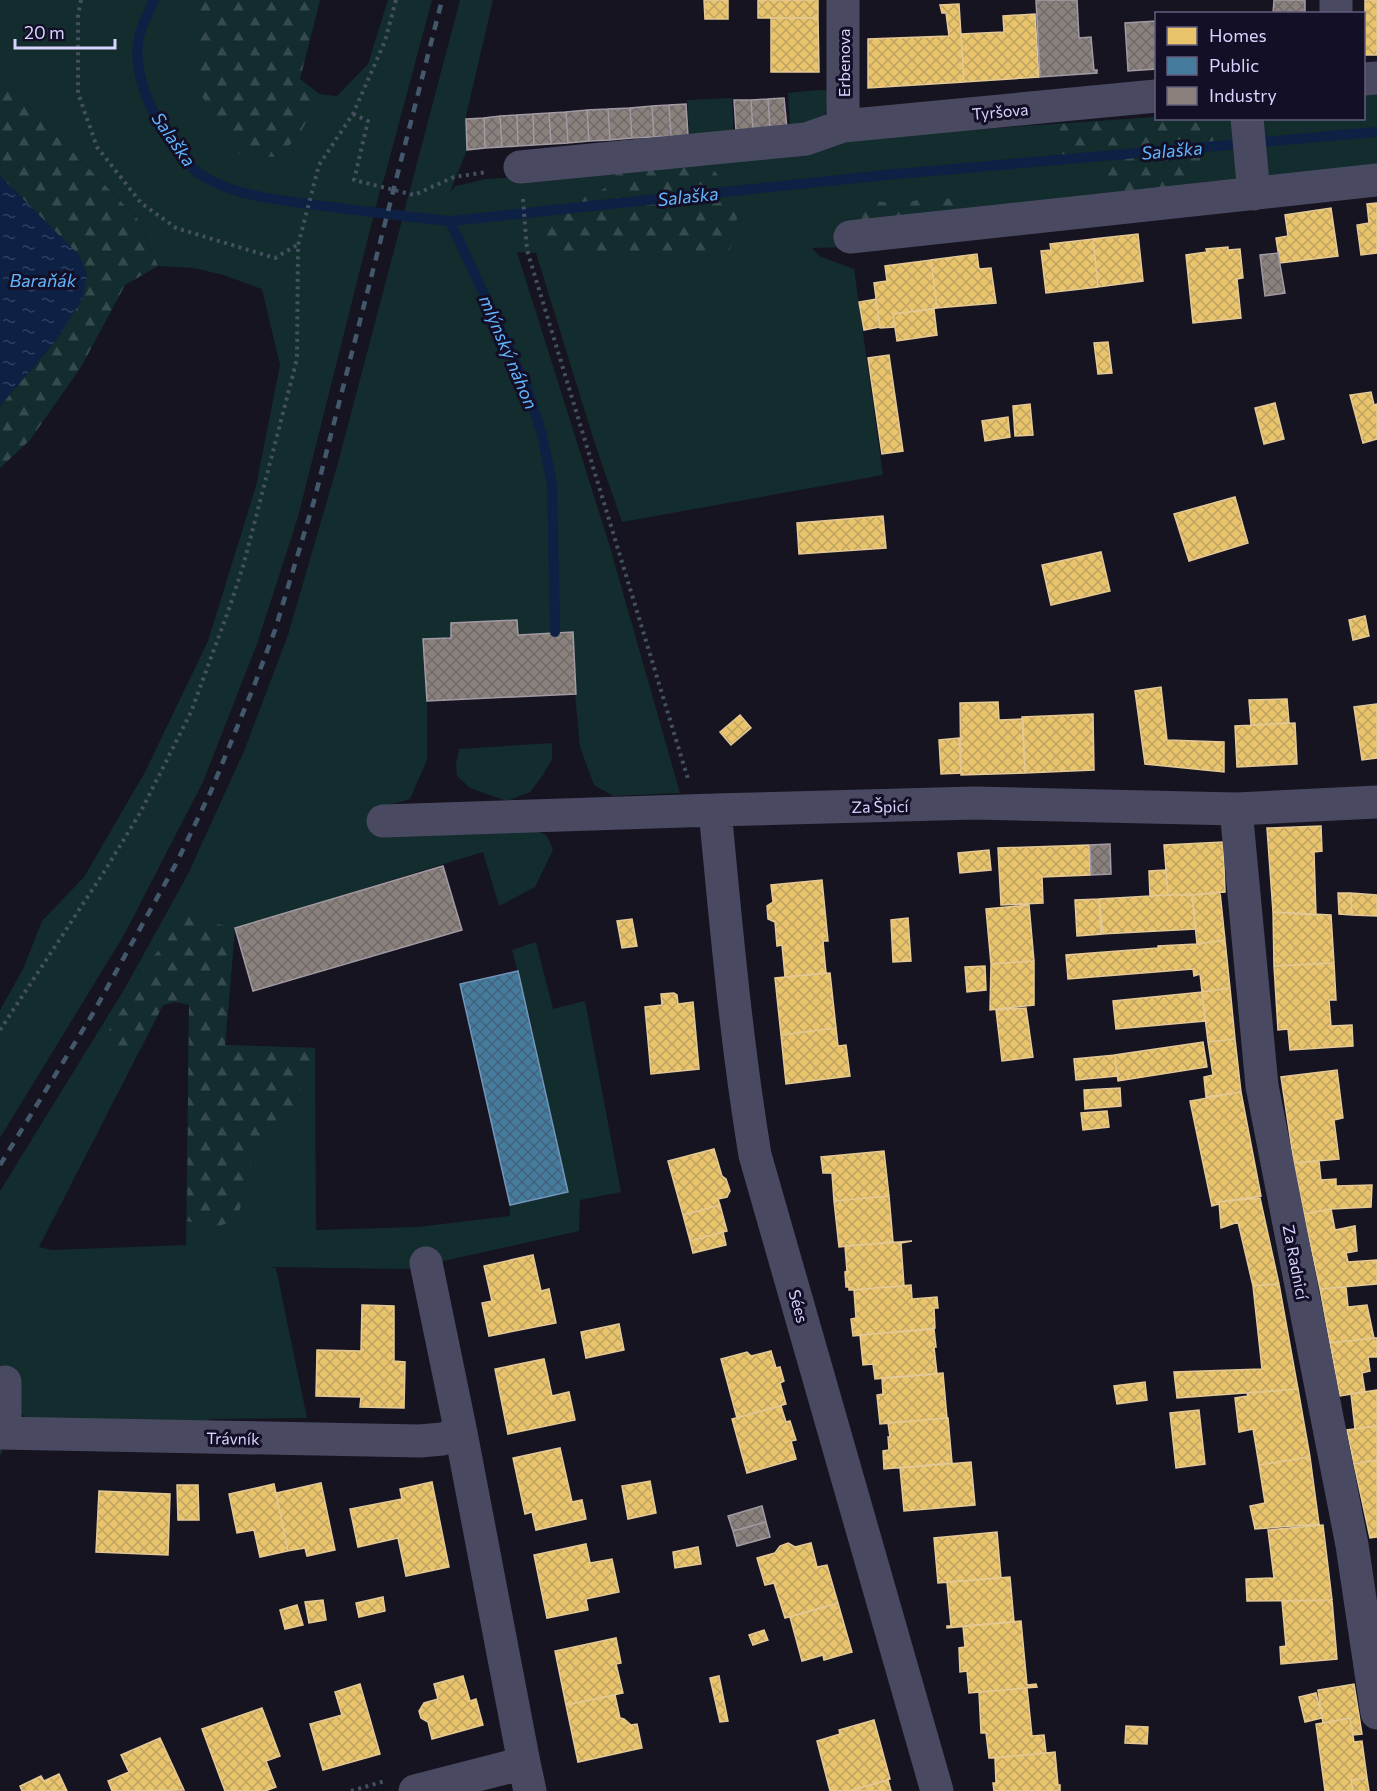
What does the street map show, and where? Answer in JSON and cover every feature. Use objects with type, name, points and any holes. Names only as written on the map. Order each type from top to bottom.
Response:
[{"type":"street","name":"Erbenova","points":[[843,0],[843,126]]},
{"type":"street","name":"Tyršova","points":[[520,167],[806,139],[843,126],[1155,96]]},
{"type":"street","points":[[1247,121],[1252,179]]},
{"type":"street","points":[[850,237],[1252,179],[1377,180]]},
{"type":"street","name":"Za Špicí","points":[[383,821],[975,803],[1236,809],[1377,802]]},
{"type":"street","name":"Za Radnicí","points":[[1236,809],[1262,1086],[1352,1545],[1377,1713]]},
{"type":"street","name":"Sées","points":[[715,810],[736,1022],[755,1155],[937,1791]]},
{"type":"street","points":[[416,1791],[527,1777],[426,1263]]},
{"type":"street","name":"Trávník","points":[[5,1382],[3,1433],[420,1441],[461,1434]]},
{"type":"path","points":[[81,0],[78,16],[78,93],[97,147],[141,203],[176,228],[275,258],[298,245]]},
{"type":"path","points":[[0,1030],[141,813],[174,748],[198,692],[244,563],[297,359],[298,245],[319,165],[353,114],[385,41],[396,0]]},
{"type":"path","points":[[353,114],[368,121],[354,180],[414,195],[454,177],[520,167],[527,250],[692,793],[715,810]]},
{"type":"green space","points":[[0,0],[320,0],[299,80],[318,94],[337,96],[367,65],[367,67],[388,0],[432,0],[381,186],[298,517],[257,644],[203,782],[124,935],[0,1138],[0,1010],[23,969],[42,921],[84,877],[145,772],[208,641],[256,486],[280,365],[262,289],[223,275],[194,268],[158,266],[137,218],[0,77]]},
{"type":"green space","points":[[196,0],[320,0],[300,79],[321,95],[298,137],[277,157],[240,155],[187,73],[195,52]]},
{"type":"green space","points":[[460,0],[493,0],[466,116],[467,150],[450,192],[456,186],[486,179],[588,173],[850,138],[1155,117],[1155,120],[1365,120],[1365,94],[1377,93],[1377,172],[849,247],[812,248],[819,256],[854,269],[883,475],[622,522],[595,444],[536,253],[517,252],[610,547],[680,793],[613,796],[594,785],[580,747],[575,694],[427,701],[427,760],[410,799],[379,808],[533,829],[547,836],[553,850],[535,887],[499,906],[483,852],[235,928],[225,1045],[315,1048],[316,1230],[417,1227],[510,1216],[510,1205],[568,1192],[529,1014],[512,950],[536,942],[553,1009],[585,1001],[621,1192],[580,1200],[579,1231],[407,1269],[267,1267],[276,1268],[307,1418],[209,1419],[206,1428],[27,1421],[22,1414],[0,1456],[0,1191],[125,988],[188,874],[244,751],[288,635],[338,463]],"holes":[[[175,1002],[189,1005],[186,1245],[52,1250],[39,1247],[163,1005]]]},
{"type":"green space","points":[[0,77],[137,218],[158,266],[125,285],[81,367],[30,440],[0,468],[0,406],[56,340],[78,255],[0,176]]},
{"type":"green space","points":[[818,90],[828,92],[828,105],[824,118],[790,130],[788,93]]},
{"type":"green space","points":[[732,98],[734,141],[690,145],[687,100]]},
{"type":"green space","points":[[1155,117],[1155,120],[1213,120],[1216,123],[1215,138],[1205,153],[1198,173],[1184,190],[1120,197],[1103,182],[1091,162],[1064,159],[1055,139],[1063,124]]},
{"type":"green space","points":[[707,162],[726,185],[737,214],[736,236],[729,251],[541,253],[545,228],[556,207],[571,198],[603,189],[618,171]]},
{"type":"green space","points":[[926,198],[960,199],[966,217],[847,233],[841,221],[855,205],[866,200],[901,203]]},
{"type":"green space","points":[[552,743],[552,759],[530,792],[507,801],[470,788],[457,776],[456,764],[459,749]]},
{"type":"green space","points":[[194,916],[208,922],[235,928],[225,1045],[315,1048],[295,1104],[267,1128],[255,1147],[240,1209],[232,1221],[215,1228],[187,1221],[189,1004],[175,1002],[163,1005],[140,1050],[122,1054],[105,1052],[109,1030],[133,992],[141,973],[184,917]]},
{"type":"water","name":"Baraňák","points":[[0,176],[79,255],[87,274],[82,300],[56,340],[0,406]]},
{"type":"building: Homes","points":[[704,0],[728,0],[728,19],[705,19]]},
{"type":"building: Homes","points":[[758,0],[818,0],[818,18],[758,18]]},
{"type":"building: Homes","points":[[1365,0],[1377,0],[1377,55],[1365,55]]},
{"type":"building: Homes","points":[[959,4],[964,82],[868,88],[868,39],[949,36],[946,13],[942,13],[940,5]]},
{"type":"building: Homes","points":[[1035,14],[1039,77],[964,82],[961,34],[1004,32],[1003,16]]},
{"type":"building: Homes","points":[[771,18],[818,18],[819,72],[771,72]]},
{"type":"building: Homes","points":[[1377,203],[1377,253],[1361,255],[1357,225],[1369,223],[1367,204]]},
{"type":"building: Homes","points":[[1331,208],[1338,256],[1280,263],[1276,238],[1288,236],[1285,215]]},
{"type":"building: Homes","points":[[1138,234],[1143,281],[1098,287],[1093,239]]},
{"type":"building: Homes","points":[[1093,239],[1098,287],[1046,293],[1041,251],[1051,250],[1050,244]]},
{"type":"building: Homes","points":[[1228,247],[1228,250],[1240,249],[1243,278],[1237,279],[1241,318],[1193,323],[1186,255],[1207,252],[1206,249]]},
{"type":"building: Homes","points":[[977,254],[979,269],[991,268],[996,303],[937,308],[931,260]]},
{"type":"building: Homes","points":[[931,260],[937,308],[893,314],[895,327],[880,328],[874,283],[887,281],[885,266]]},
{"type":"building: Homes","points":[[876,299],[880,327],[864,330],[859,302]]},
{"type":"building: Homes","points":[[934,309],[937,335],[897,341],[893,314]]},
{"type":"building: Homes","points":[[1108,342],[1112,373],[1098,374],[1094,343]]},
{"type":"building: Homes","points":[[889,355],[903,451],[882,454],[868,358]]},
{"type":"building: Homes","points":[[1371,392],[1374,405],[1377,404],[1377,439],[1363,443],[1350,395]]},
{"type":"building: Homes","points":[[1275,403],[1284,439],[1264,444],[1255,408]]},
{"type":"building: Homes","points":[[1030,404],[1033,435],[1015,436],[1013,406]]},
{"type":"building: Homes","points":[[1008,417],[1010,437],[985,441],[982,421]]},
{"type":"building: Homes","points":[[1235,497],[1248,543],[1189,561],[1174,514]]},
{"type":"building: Homes","points":[[883,516],[886,548],[799,554],[797,523]]},
{"type":"building: Homes","points":[[1101,552],[1110,591],[1051,605],[1042,565]]},
{"type":"building: Homes","points":[[1365,616],[1369,636],[1353,640],[1349,620]]},
{"type":"building: Homes","points":[[1161,687],[1167,740],[1224,742],[1224,772],[1145,764],[1135,691]]},
{"type":"building: Homes","points":[[1287,699],[1289,723],[1251,725],[1249,700]]},
{"type":"building: Homes","points":[[998,702],[999,720],[1023,719],[1025,773],[961,775],[960,703]]},
{"type":"building: Homes","points":[[1377,704],[1377,758],[1362,760],[1354,707]]},
{"type":"building: Homes","points":[[1093,714],[1094,770],[1025,773],[1022,717]]},
{"type":"building: Homes","points":[[740,715],[751,728],[731,745],[720,732]]},
{"type":"building: Homes","points":[[1295,723],[1297,764],[1237,767],[1235,726]]},
{"type":"building: Homes","points":[[959,738],[961,773],[941,774],[939,740]]},
{"type":"building: Homes","points":[[1321,826],[1322,851],[1314,852],[1316,915],[1273,912],[1267,828]]},
{"type":"building: Homes","points":[[1223,842],[1225,892],[1168,895],[1164,845]]},
{"type":"building: Homes","points":[[1089,845],[1090,875],[1042,877],[1043,903],[1001,905],[998,848]]},
{"type":"building: Homes","points":[[989,850],[991,870],[960,873],[958,853]]},
{"type":"building: Homes","points":[[1166,870],[1168,895],[1150,896],[1149,871]]},
{"type":"building: Homes","points":[[822,880],[828,941],[823,941],[826,973],[785,977],[782,945],[777,946],[775,922],[768,919],[767,906],[773,902],[771,885]]},
{"type":"building: Homes","points":[[1220,892],[1225,940],[1197,944],[1192,895]]},
{"type":"building: Homes","points":[[1338,893],[1351,893],[1352,915],[1339,914]]},
{"type":"building: Homes","points":[[1351,893],[1377,895],[1377,916],[1352,915]]},
{"type":"building: Homes","points":[[1192,895],[1196,929],[1101,934],[1099,899]]},
{"type":"building: Homes","points":[[1099,899],[1103,934],[1077,936],[1075,900]]},
{"type":"building: Homes","points":[[1029,905],[1034,961],[991,964],[986,909]]},
{"type":"building: Homes","points":[[1273,912],[1331,915],[1334,963],[1274,966]]},
{"type":"building: Homes","points":[[908,918],[911,961],[893,962],[891,920]]},
{"type":"building: Homes","points":[[632,919],[637,946],[622,948],[617,921]]},
{"type":"building: Homes","points":[[1225,940],[1230,988],[1202,992],[1200,974],[1194,976],[1193,969],[1068,979],[1066,955]]},
{"type":"building: Homes","points":[[1034,961],[1034,1005],[990,1010],[991,964]]},
{"type":"building: Homes","points":[[1334,963],[1336,1000],[1329,1000],[1331,1026],[1352,1025],[1353,1046],[1290,1050],[1288,1029],[1278,1030],[1274,966]]},
{"type":"building: Homes","points":[[985,966],[986,990],[967,992],[965,967]]},
{"type":"building: Homes","points":[[830,973],[836,1028],[781,1035],[775,978]]},
{"type":"building: Homes","points":[[1230,988],[1235,1039],[1208,1042],[1202,992]]},
{"type":"building: Homes","points":[[1202,992],[1205,1021],[1116,1029],[1113,1001]]},
{"type":"building: Homes","points":[[674,993],[677,995],[678,1004],[693,1002],[699,1069],[651,1074],[645,1007],[662,1005],[661,994]]},
{"type":"building: Homes","points":[[1026,1008],[1033,1057],[1002,1061],[996,1010]]},
{"type":"building: Homes","points":[[836,1028],[838,1046],[846,1045],[850,1076],[786,1084],[781,1035]]},
{"type":"building: Homes","points":[[1235,1039],[1241,1092],[1206,1097],[1204,1077],[1213,1075],[1208,1042]]},
{"type":"building: Homes","points":[[1203,1042],[1207,1067],[1118,1081],[1115,1055]]},
{"type":"building: Homes","points":[[1115,1055],[1117,1076],[1076,1080],[1074,1059]]},
{"type":"building: Homes","points":[[1337,1070],[1343,1118],[1334,1120],[1339,1159],[1294,1163],[1281,1077]]},
{"type":"building: Homes","points":[[1120,1088],[1121,1106],[1085,1109],[1084,1090]]},
{"type":"building: Homes","points":[[1241,1092],[1261,1196],[1219,1202],[1212,1206],[1190,1101]]},
{"type":"building: Homes","points":[[1107,1111],[1109,1127],[1083,1130],[1081,1113]]},
{"type":"building: Homes","points":[[714,1149],[722,1176],[726,1179],[730,1191],[727,1197],[718,1199],[720,1205],[683,1215],[668,1161]]},
{"type":"building: Homes","points":[[884,1151],[889,1196],[834,1201],[832,1173],[823,1173],[821,1157]]},
{"type":"building: Homes","points":[[1319,1161],[1321,1180],[1336,1179],[1336,1186],[1372,1185],[1371,1207],[1331,1209],[1304,1214],[1294,1163]]},
{"type":"building: Homes","points":[[889,1196],[893,1242],[839,1247],[834,1201]]},
{"type":"building: Homes","points":[[1260,1198],[1279,1284],[1253,1286],[1238,1222],[1221,1228],[1219,1202]]},
{"type":"building: Homes","points":[[720,1205],[727,1231],[690,1241],[683,1215]]},
{"type":"building: Homes","points":[[1331,1209],[1335,1230],[1355,1226],[1357,1251],[1346,1253],[1348,1262],[1377,1260],[1377,1284],[1320,1289],[1304,1214]]},
{"type":"building: Homes","points":[[723,1232],[726,1245],[693,1253],[690,1241]]},
{"type":"building: Homes","points":[[912,1241],[901,1243],[904,1286],[849,1290],[849,1287],[846,1287],[845,1246]]},
{"type":"building: Homes","points":[[533,1255],[541,1291],[549,1289],[556,1323],[489,1336],[482,1303],[492,1301],[484,1266]]},
{"type":"building: Homes","points":[[1279,1284],[1298,1389],[1177,1398],[1174,1372],[1262,1369],[1253,1286]]},
{"type":"building: Homes","points":[[911,1285],[912,1299],[937,1297],[938,1308],[934,1308],[935,1328],[853,1336],[851,1319],[856,1318],[854,1290]]},
{"type":"building: Homes","points":[[1346,1287],[1348,1307],[1367,1305],[1374,1338],[1330,1343],[1320,1289]]},
{"type":"building: Homes","points":[[362,1305],[394,1306],[394,1361],[405,1362],[404,1408],[360,1407],[361,1397],[316,1396],[317,1350],[361,1351]]},
{"type":"building: Homes","points":[[619,1324],[624,1350],[586,1358],[581,1332]]},
{"type":"building: Homes","points":[[934,1329],[937,1374],[875,1379],[873,1364],[863,1365],[860,1335]]},
{"type":"building: Homes","points":[[1377,1338],[1377,1357],[1368,1357],[1370,1371],[1362,1373],[1365,1392],[1340,1396],[1330,1343]]},
{"type":"building: Homes","points":[[771,1351],[776,1368],[780,1367],[784,1381],[780,1383],[786,1404],[737,1418],[721,1359],[747,1352],[751,1356]]},
{"type":"building: Homes","points":[[544,1359],[552,1396],[569,1392],[575,1420],[508,1434],[495,1369]]},
{"type":"building: Homes","points":[[943,1373],[947,1418],[880,1424],[877,1395],[883,1394],[882,1378]]},
{"type":"building: Homes","points":[[1145,1382],[1147,1400],[1117,1404],[1114,1386]]},
{"type":"building: Homes","points":[[1298,1389],[1310,1457],[1259,1465],[1253,1429],[1239,1432],[1235,1398],[1248,1396],[1247,1393]]},
{"type":"building: Homes","points":[[1377,1390],[1377,1426],[1355,1429],[1351,1394]]},
{"type":"building: Homes","points":[[781,1406],[786,1422],[790,1421],[796,1440],[791,1441],[796,1459],[747,1473],[732,1419]]},
{"type":"building: Homes","points":[[1199,1410],[1205,1464],[1176,1468],[1170,1413]]},
{"type":"building: Homes","points":[[948,1418],[952,1463],[884,1469],[883,1451],[889,1450],[888,1423]]},
{"type":"building: Homes","points":[[1377,1426],[1377,1460],[1354,1464],[1347,1430]]},
{"type":"building: Homes","points":[[560,1448],[572,1502],[582,1500],[586,1519],[536,1530],[532,1512],[525,1514],[513,1458]]},
{"type":"building: Homes","points":[[1310,1457],[1319,1524],[1255,1529],[1250,1506],[1265,1503],[1259,1465]]},
{"type":"building: Homes","points":[[1377,1460],[1377,1537],[1370,1538],[1354,1464]]},
{"type":"building: Homes","points":[[971,1462],[975,1505],[904,1511],[900,1468]]},
{"type":"building: Homes","points":[[650,1481],[656,1513],[628,1519],[622,1486]]},
{"type":"building: Homes","points":[[432,1482],[449,1567],[406,1576],[398,1538],[358,1547],[350,1509],[402,1499],[400,1489]]},
{"type":"building: Homes","points":[[321,1483],[335,1550],[307,1556],[305,1548],[288,1551],[276,1493]]},
{"type":"building: Homes","points":[[274,1484],[288,1551],[260,1557],[254,1530],[237,1533],[229,1494]]},
{"type":"building: Homes","points":[[177,1485],[198,1485],[199,1520],[178,1520]]},
{"type":"building: Homes","points":[[99,1491],[170,1494],[168,1555],[96,1552]]},
{"type":"building: Homes","points":[[1323,1525],[1332,1600],[1247,1601],[1246,1579],[1274,1578],[1268,1530]]},
{"type":"building: Homes","points":[[997,1532],[1001,1578],[938,1583],[934,1538]]},
{"type":"building: Homes","points":[[788,1543],[795,1547],[811,1543],[817,1567],[827,1565],[838,1603],[785,1618],[774,1583],[765,1585],[757,1558],[775,1553],[780,1546]]},
{"type":"building: Homes","points":[[586,1544],[590,1563],[612,1559],[619,1592],[586,1599],[588,1610],[547,1618],[534,1555]]},
{"type":"building: Homes","points":[[698,1547],[701,1564],[675,1568],[673,1552]]},
{"type":"building: Homes","points":[[1010,1577],[1014,1622],[947,1628],[951,1626],[947,1582]]},
{"type":"building: Homes","points":[[383,1597],[385,1611],[359,1617],[356,1603]]},
{"type":"building: Homes","points":[[323,1600],[326,1620],[309,1623],[305,1602]]},
{"type":"building: Homes","points":[[1332,1600],[1337,1659],[1281,1664],[1280,1647],[1286,1646],[1282,1601]]},
{"type":"building: Homes","points":[[838,1603],[852,1652],[824,1660],[823,1655],[802,1661],[790,1617]]},
{"type":"building: Homes","points":[[297,1605],[303,1625],[285,1629],[280,1610]]},
{"type":"building: Homes","points":[[1021,1621],[1027,1685],[1036,1684],[1037,1687],[969,1693],[967,1671],[960,1672],[959,1648],[965,1647],[963,1626]]},
{"type":"building: Homes","points":[[764,1630],[768,1640],[753,1645],[749,1635]]},
{"type":"building: Homes","points":[[616,1638],[621,1663],[616,1664],[623,1693],[566,1705],[555,1651]]},
{"type":"building: Homes","points":[[463,1676],[470,1701],[476,1699],[483,1725],[432,1739],[428,1722],[421,1718],[419,1711],[424,1703],[438,1699],[434,1684]]},
{"type":"building: Homes","points":[[719,1676],[728,1721],[720,1722],[710,1678]]},
{"type":"building: Homes","points":[[360,1684],[380,1754],[323,1770],[310,1724],[342,1715],[335,1692]]},
{"type":"building: Homes","points":[[1354,1684],[1362,1734],[1353,1735],[1350,1718],[1323,1723],[1318,1690]]},
{"type":"building: Homes","points":[[1027,1688],[1032,1736],[1044,1735],[1046,1753],[989,1758],[986,1733],[981,1733],[979,1692]]},
{"type":"building: Homes","points":[[1316,1693],[1322,1718],[1305,1722],[1299,1697]]},
{"type":"building: Homes","points":[[615,1695],[620,1718],[631,1725],[637,1724],[642,1748],[578,1762],[566,1705]]},
{"type":"building: Homes","points":[[262,1708],[280,1756],[266,1761],[276,1787],[265,1791],[225,1791],[202,1729]]},
{"type":"building: Homes","points":[[1350,1718],[1354,1742],[1362,1741],[1367,1778],[1351,1780],[1353,1791],[1325,1791],[1316,1724]]},
{"type":"building: Homes","points":[[874,1720],[890,1779],[849,1791],[830,1791],[817,1741],[840,1734],[839,1730]]},
{"type":"building: Homes","points":[[1126,1726],[1148,1727],[1147,1744],[1125,1743]]},
{"type":"building: Homes","points":[[160,1738],[184,1790],[112,1791],[108,1781],[129,1772],[121,1755]]},
{"type":"building: Homes","points":[[1055,1752],[1060,1791],[994,1791],[995,1758]]},
{"type":"building: Homes","points":[[59,1774],[67,1791],[22,1791],[20,1786],[41,1776],[44,1781]]},
{"type":"building: Homes","points":[[1367,1778],[1369,1791],[1353,1791],[1351,1780]]},
{"type":"building: Homes","points":[[888,1780],[891,1791],[849,1791]]},
{"type":"building: Public","points":[[518,971],[568,1192],[510,1205],[460,984]]},
{"type":"building: Industry","points":[[1036,0],[1077,0],[1079,38],[1091,37],[1094,70],[1097,70],[1097,73],[1040,77]]},
{"type":"building: Industry","points":[[1274,0],[1305,0],[1305,12],[1273,12]]},
{"type":"building: Industry","points":[[1155,21],[1155,69],[1128,71],[1125,23]]},
{"type":"building: Industry","points":[[784,98],[787,128],[770,129],[768,99]]},
{"type":"building: Industry","points":[[768,99],[770,129],[753,130],[751,100]]},
{"type":"building: Industry","points":[[734,100],[751,100],[753,130],[736,131]]},
{"type":"building: Industry","points":[[686,104],[688,135],[671,136],[669,105]]},
{"type":"building: Industry","points":[[669,105],[671,136],[654,137],[652,106]]},
{"type":"building: Industry","points":[[652,106],[654,137],[632,138],[630,108]]},
{"type":"building: Industry","points":[[630,108],[632,138],[610,140],[608,109]]},
{"type":"building: Industry","points":[[608,109],[610,140],[589,141],[587,110]]},
{"type":"building: Industry","points":[[587,110],[589,141],[568,143],[566,112]]},
{"type":"building: Industry","points":[[566,112],[568,143],[551,144],[549,113]]},
{"type":"building: Industry","points":[[549,113],[551,144],[534,145],[533,114]]},
{"type":"building: Industry","points":[[533,114],[534,145],[518,146],[517,115]]},
{"type":"building: Industry","points":[[517,115],[518,146],[502,147],[500,116]]},
{"type":"building: Industry","points":[[500,116],[502,147],[485,148],[484,118]]},
{"type":"building: Industry","points":[[484,118],[485,148],[467,150],[466,119]]},
{"type":"building: Industry","points":[[1278,253],[1285,293],[1265,296],[1260,255]]},
{"type":"building: Industry","points":[[517,620],[518,635],[573,632],[576,694],[427,701],[423,639],[451,638],[451,623]]},
{"type":"building: Industry","points":[[1110,844],[1111,874],[1091,875],[1090,845]]},
{"type":"building: Industry","points":[[443,866],[462,930],[253,991],[235,928]]},
{"type":"building: Industry","points":[[762,1506],[766,1522],[733,1531],[728,1516]]},
{"type":"building: Industry","points":[[766,1522],[770,1537],[737,1546],[733,1531]]},
{"type":"waterway","name":"Salaška","points":[[154,0],[141,29],[138,44],[140,76],[151,107],[166,135],[184,160],[199,174],[236,191],[268,198],[450,221],[885,175],[1377,132]]},
{"type":"waterway","name":"mlýnský náhon","points":[[450,221],[527,387],[542,435],[552,483],[555,632]]},
{"type":"railway","points":[[0,1165],[92,1015],[177,862],[211,791],[254,686],[275,630],[314,501],[442,0]]}]
